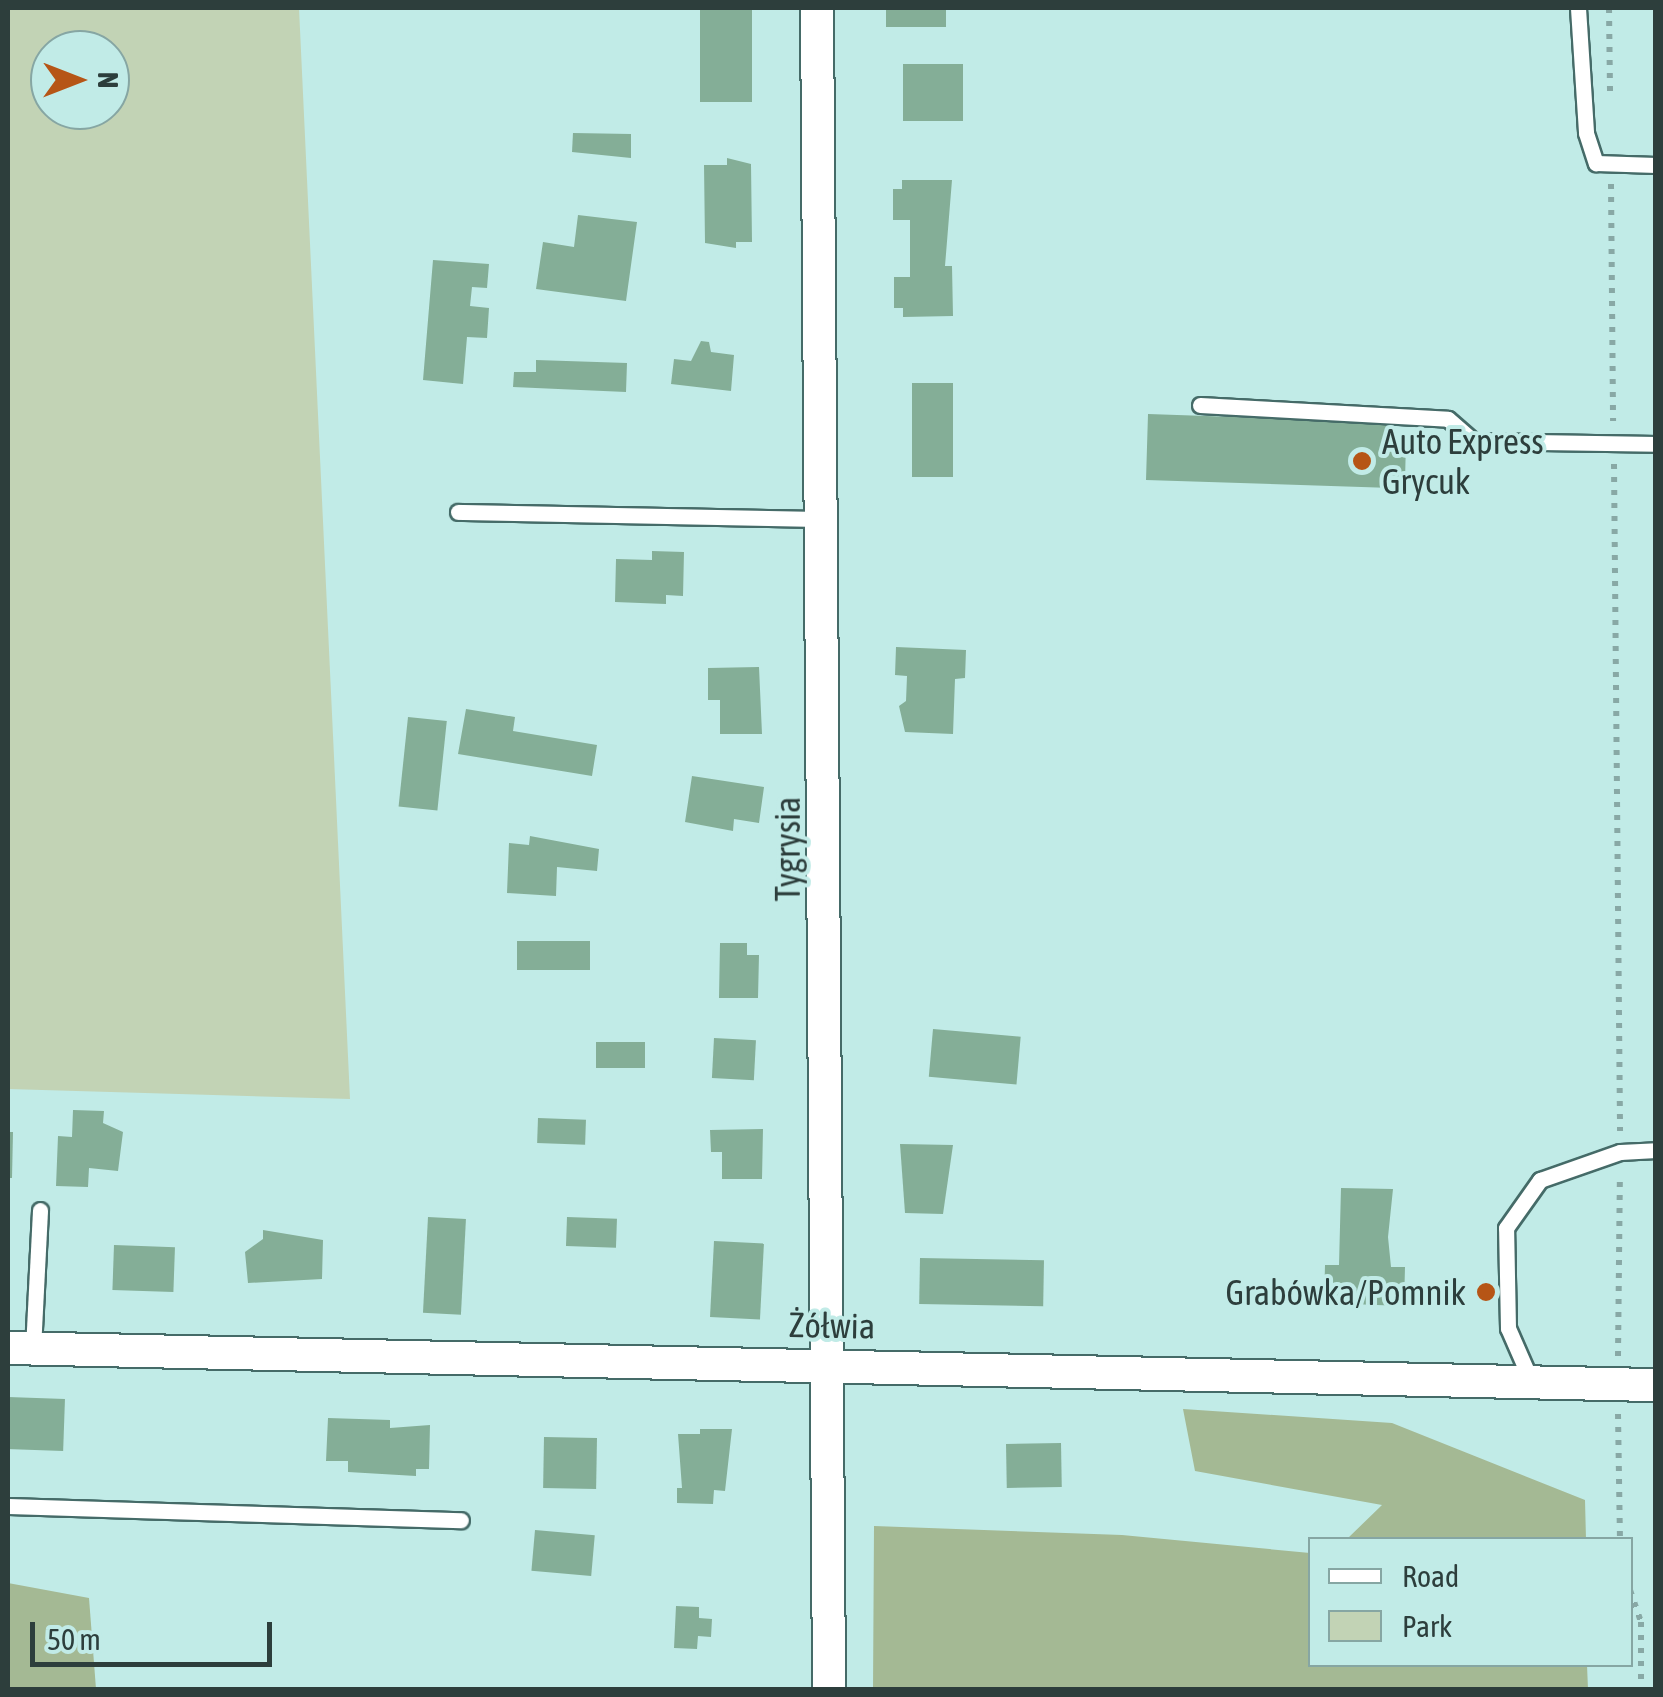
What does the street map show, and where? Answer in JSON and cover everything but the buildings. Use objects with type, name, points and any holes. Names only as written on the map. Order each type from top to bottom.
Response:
[{"type":"street","name":"Tygrysia","points":[[817,8],[831,1365],[829,1690]]},
{"type":"street","name":"Żółwia","points":[[20,1349],[1656,1385]]},
{"type":"lane","points":[[1578,8],[1586,133],[1596,163],[1611,167],[1656,166]]},
{"type":"lane","points":[[1200,405],[1448,419],[1472,442],[1656,444]]},
{"type":"lane","points":[[458,512],[824,519]]},
{"type":"lane","points":[[1532,1383],[1508,1328],[1506,1228],[1540,1180],[1620,1152],[1656,1150]]},
{"type":"lane","points":[[20,1349],[40,1210]]},
{"type":"lane","points":[[8,1506],[461,1520]]},
{"type":"path","points":[[1609,8],[1610,107]]},
{"type":"path","points":[[1611,167],[1620,1537]]},
{"type":"path","points":[[1633,1599],[1641,1622],[1641,1690]]},
{"type":"green space","points":[[8,8],[299,8],[350,1099],[8,1089]]},
{"type":"green space","points":[[1183,1409],[1392,1423],[1585,1500],[1586,1537],[1349,1537],[1382,1505],[1195,1471]]},
{"type":"green space","points":[[874,1526],[1122,1535],[1308,1553],[1308,1667],[1587,1667],[1588,1689],[873,1689]]},
{"type":"green space","points":[[8,1583],[89,1598],[96,1689],[8,1689]]},
{"type":"place","name":"Auto Express Grycuk","points":[[1362,461]]},
{"type":"place","name":"Grabówka/Pomnik","points":[[1486,1292]]}]
